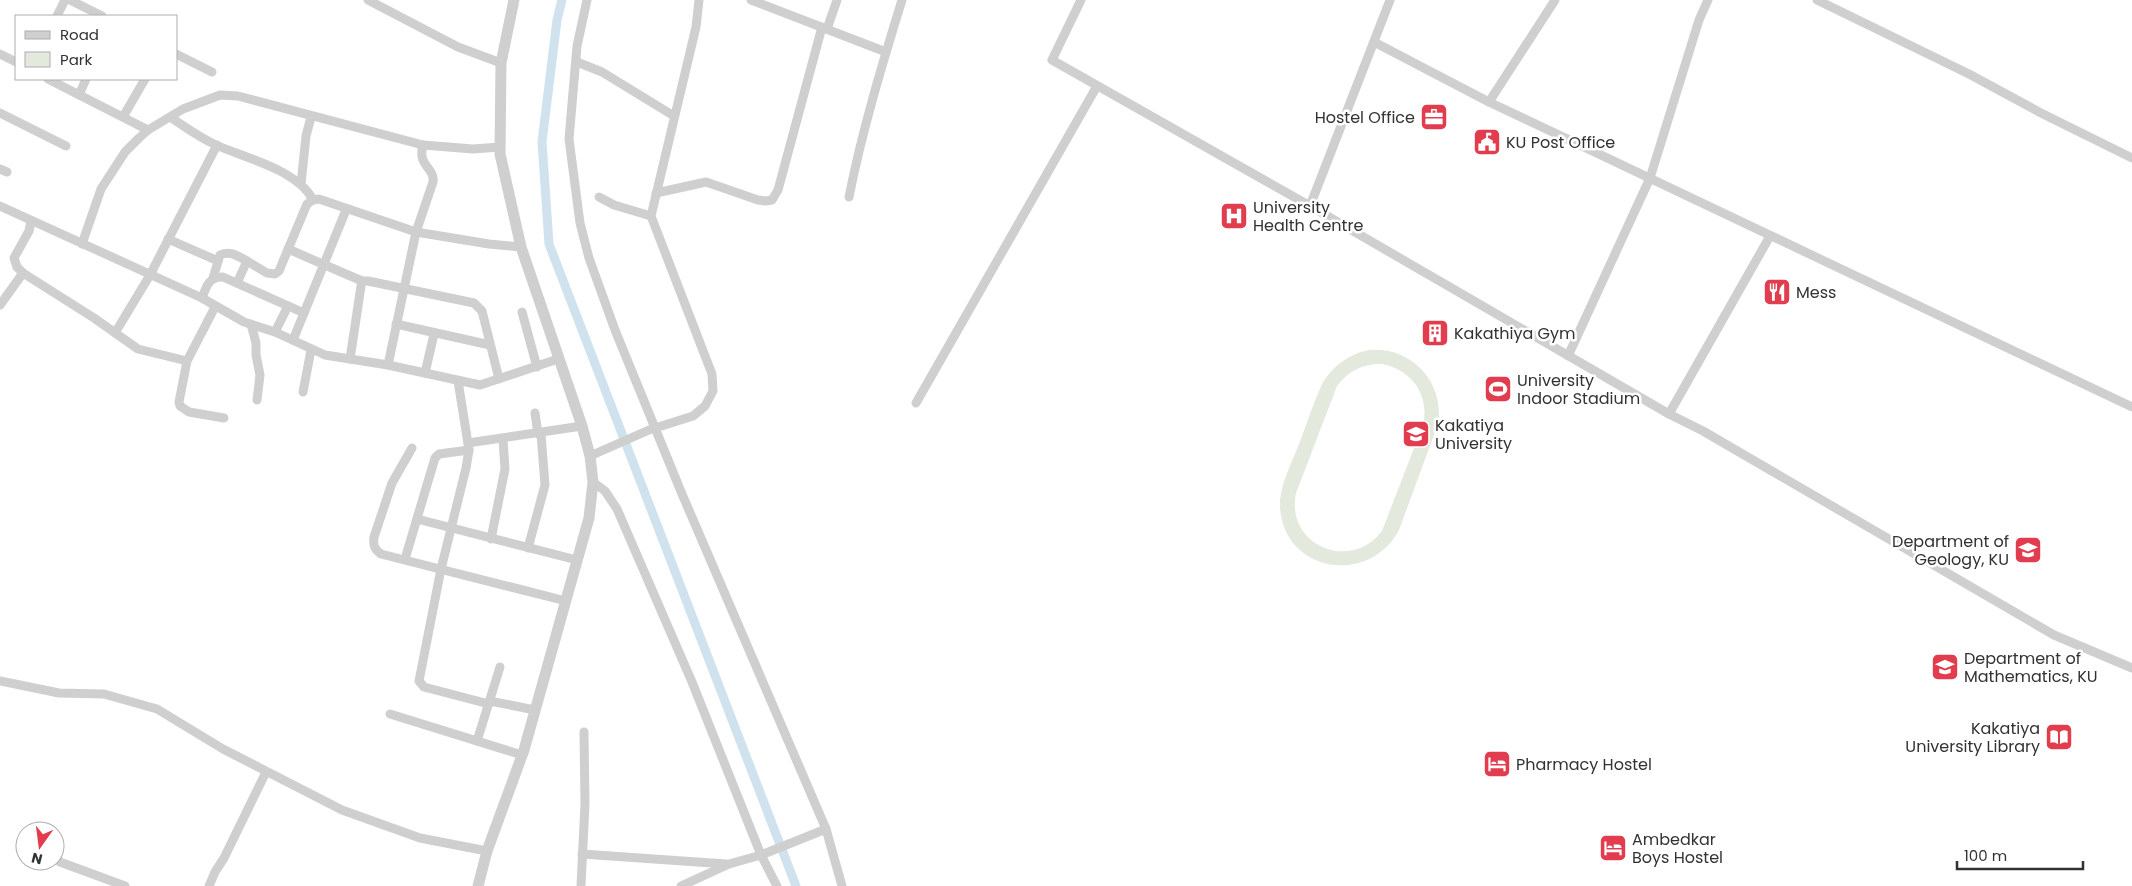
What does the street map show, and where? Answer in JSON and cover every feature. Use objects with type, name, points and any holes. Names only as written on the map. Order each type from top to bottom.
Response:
[{"type":"street","points":[[57,15],[64,0]]},
{"type":"street","points":[[70,0],[100,15]]},
{"type":"street","points":[[368,0],[380,3],[458,47],[501,63]]},
{"type":"street","points":[[478,886],[487,851],[522,755],[589,518],[595,454],[582,426],[558,359],[521,247],[500,154],[501,63],[514,0]]},
{"type":"street","points":[[587,0],[577,46],[569,139],[580,223],[589,258],[652,429],[773,701],[826,829],[842,886]]},
{"type":"street","points":[[595,454],[652,429],[693,416],[705,406],[714,392],[712,374],[651,216],[696,27],[699,0]]},
{"type":"street","points":[[751,0],[886,52]]},
{"type":"street","points":[[656,193],[706,182],[758,200],[772,200],[778,190],[824,28],[837,0]]},
{"type":"street","points":[[849,197],[854,169],[902,0]]},
{"type":"street","points":[[1081,0],[1052,60],[1310,206],[1669,414],[1703,431],[2054,635],[2132,668]]},
{"type":"street","points":[[1310,206],[1390,0]]},
{"type":"street","points":[[1489,102],[1555,0]]},
{"type":"street","points":[[1568,356],[1650,178],[1699,20],[1708,0]]},
{"type":"street","points":[[1817,0],[1969,74],[2041,113],[2132,158]]},
{"type":"street","points":[[1374,42],[1489,102],[2132,407]]},
{"type":"street","points":[[0,54],[15,62]]},
{"type":"street","points":[[178,55],[212,72]]},
{"type":"street","points":[[577,62],[602,72],[674,116]]},
{"type":"street","points":[[50,80],[148,130]]},
{"type":"street","points":[[79,95],[86,80]]},
{"type":"street","points":[[123,117],[144,80]]},
{"type":"street","points":[[916,403],[1097,86]]},
{"type":"street","points":[[82,244],[101,189],[125,152],[148,130],[183,109],[220,95],[238,96],[311,117],[423,145],[473,148],[500,147]]},
{"type":"street","points":[[0,113],[66,146]]},
{"type":"street","points":[[170,117],[190,131],[217,145],[263,164],[301,184],[308,190],[313,200]]},
{"type":"street","points":[[301,184],[306,136],[311,117]]},
{"type":"street","points":[[115,333],[150,275],[217,145]]},
{"type":"street","points":[[388,365],[416,232],[434,178],[422,162],[420,154],[423,145]]},
{"type":"street","points":[[599,197],[614,205],[651,216]]},
{"type":"street","points":[[202,298],[209,281],[213,278],[220,256],[228,253],[267,272],[274,274],[279,271],[302,214],[307,204],[313,200],[326,200],[346,210],[416,232],[489,244],[521,247]]},
{"type":"street","points":[[293,340],[346,210]]},
{"type":"street","points":[[2,211],[31,221],[202,298],[215,307],[251,324],[275,332],[325,355],[388,365],[480,385],[558,359]]},
{"type":"street","points":[[31,221],[29,231],[14,258],[23,273],[138,349],[187,361]]},
{"type":"street","points":[[1669,414],[1770,236]]},
{"type":"street","points":[[168,238],[218,261]]},
{"type":"street","points":[[288,249],[362,280],[474,303],[482,311],[499,379]]},
{"type":"street","points":[[237,283],[247,261]]},
{"type":"street","points":[[0,305],[23,273]]},
{"type":"street","points":[[213,278],[222,277],[304,313]]},
{"type":"street","points":[[350,359],[362,280]]},
{"type":"street","points":[[275,332],[288,306]]},
{"type":"street","points":[[215,307],[187,361],[180,406],[189,412],[224,418]]},
{"type":"street","points":[[522,312],[537,367]]},
{"type":"street","points":[[251,324],[260,375],[258,400]]},
{"type":"street","points":[[396,324],[490,345]]},
{"type":"street","points":[[425,373],[434,334]]},
{"type":"street","points":[[303,392],[311,350]]},
{"type":"street","points":[[458,380],[469,447],[466,468],[441,569],[419,681],[424,687],[535,710]]},
{"type":"street","points":[[528,548],[546,476],[535,413]]},
{"type":"street","points":[[405,559],[432,463],[437,455],[503,440],[582,426]]},
{"type":"street","points":[[491,539],[505,469],[503,440]]},
{"type":"street","points":[[412,448],[387,496],[373,544],[374,548],[381,554],[566,601]]},
{"type":"street","points":[[593,482],[605,492],[617,509],[777,886]]},
{"type":"street","points":[[416,519],[577,560]]},
{"type":"street","points":[[477,741],[500,667]]},
{"type":"street","points":[[0,681],[59,693],[104,694],[157,709],[223,749],[342,810],[412,835],[487,851]]},
{"type":"street","points":[[390,714],[522,755]]},
{"type":"street","points":[[581,886],[584,732]]},
{"type":"street","points":[[209,886],[266,772]]},
{"type":"street","points":[[681,886],[729,864],[764,854],[826,829]]},
{"type":"street","points":[[582,854],[729,864]]},
{"type":"street","points":[[65,864],[125,886]]},
{"type":"green space","points":[[1369,350],[1384,350],[1398,354],[1422,370],[1436,394],[1439,409],[1438,424],[1399,530],[1385,548],[1368,559],[1349,565],[1330,564],[1312,558],[1296,547],[1285,530],[1280,499],[1287,473],[1323,382],[1332,370],[1343,361],[1355,354]],"holes":[[[1375,364],[1393,367],[1410,378],[1416,386],[1424,404],[1424,414],[1423,425],[1382,531],[1369,544],[1354,550],[1338,551],[1323,547],[1310,539],[1300,527],[1295,511],[1296,493],[1337,386],[1346,376],[1357,369]]]},
{"type":"waterway","points":[[562,0],[557,20],[542,142],[549,244],[796,886]]},
{"type":"place","name":"Hostel Office","points":[[1434,117]]},
{"type":"place","name":"KU Post Office","points":[[1487,142]]},
{"type":"place","name":"University Health Centre","points":[[1234,216]]},
{"type":"place","name":"Mess","points":[[1777,292]]},
{"type":"place","name":"Kakathiya Gym","points":[[1435,333]]},
{"type":"place","name":"University Indoor Stadium","points":[[1498,389]]},
{"type":"place","name":"Kakatiya University","points":[[1416,434]]},
{"type":"place","name":"Department of Geology, KU","points":[[2028,550]]},
{"type":"place","name":"Department of Mathematics, KU","points":[[1945,667]]},
{"type":"place","name":"Kakatiya University Library","points":[[2059,737]]},
{"type":"place","name":"Pharmacy Hostel","points":[[1497,764]]},
{"type":"place","name":"Ambedkar Boys Hostel","points":[[1613,848]]}]
